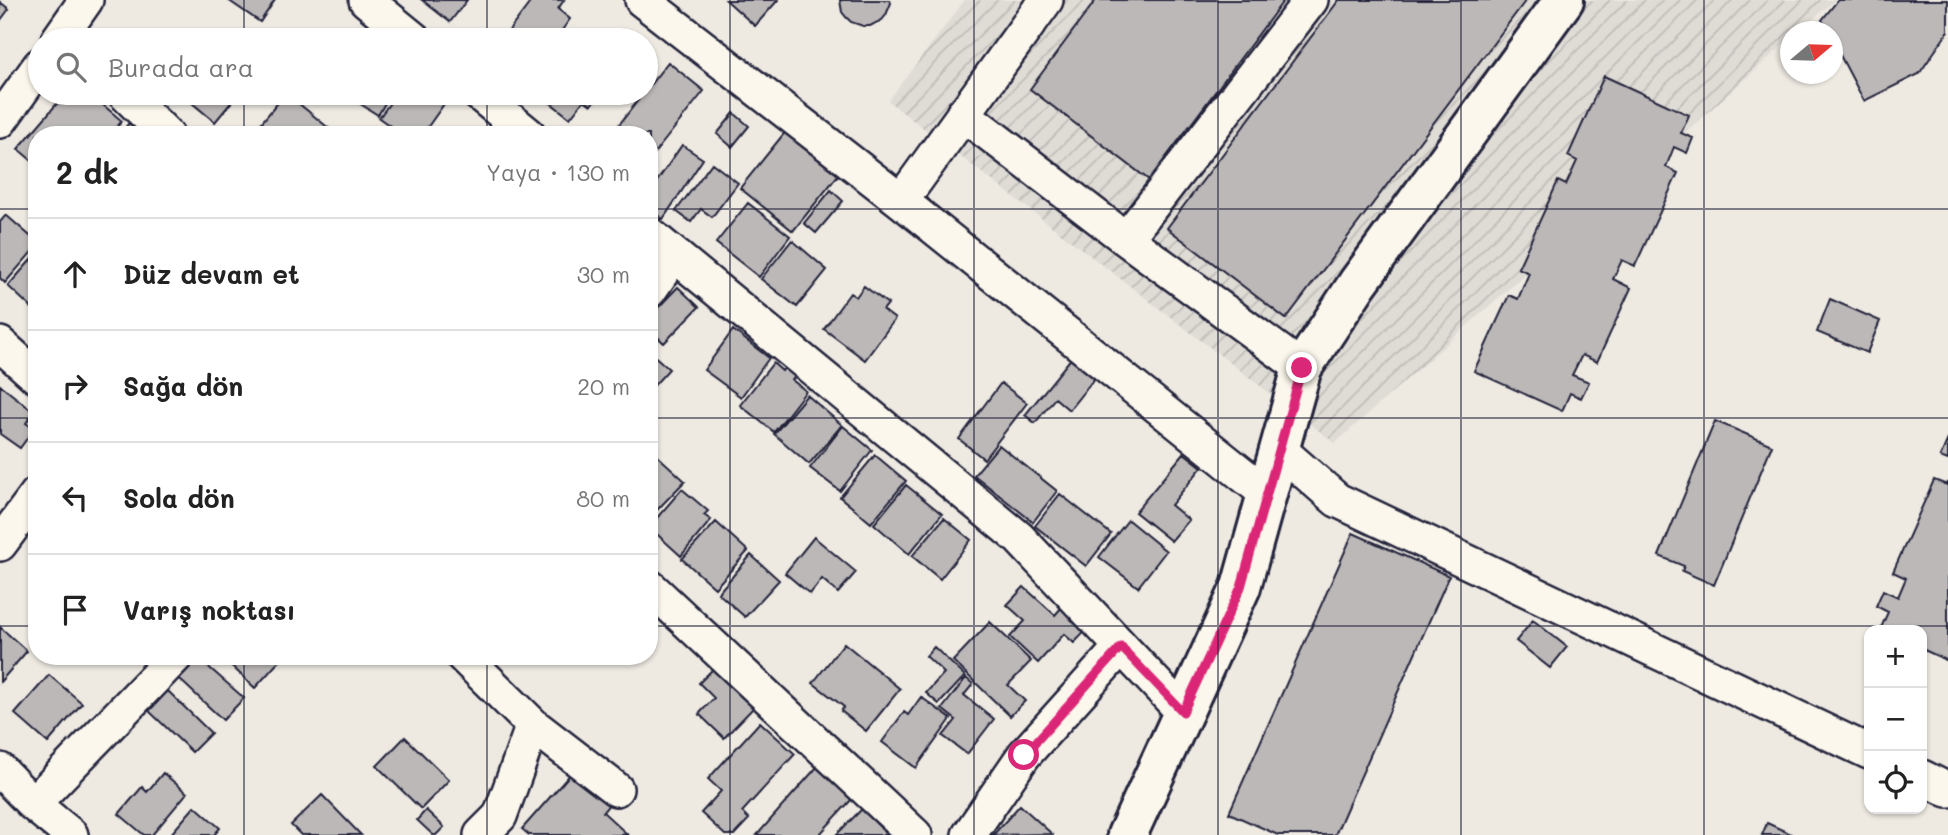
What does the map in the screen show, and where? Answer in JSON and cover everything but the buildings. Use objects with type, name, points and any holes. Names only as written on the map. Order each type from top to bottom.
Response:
[{"type":"street","points":[[69,28],[86,0]]},
{"type":"street","points":[[366,0],[400,28]]},
{"type":"street","points":[[642,0],[901,201],[1267,494]]},
{"type":"street","points":[[1126,239],[1311,0]]},
{"type":"street","points":[[1127,835],[1241,587],[1302,368],[1358,283],[1564,0]]},
{"type":"street","points":[[901,201],[963,114],[1030,6]]},
{"type":"street","points":[[0,121],[28,82]]},
{"type":"street","points":[[136,105],[158,126]]},
{"type":"street","points":[[493,105],[518,126]]},
{"type":"street","points":[[963,114],[1126,239],[1302,368]]},
{"type":"street","points":[[662,244],[1019,538],[1183,712]]},
{"type":"street","points":[[0,344],[28,369]]},
{"type":"street","points":[[1280,450],[1337,500],[1867,751]]},
{"type":"street","points":[[0,544],[28,506]]},
{"type":"street","points":[[658,594],[915,835]]},
{"type":"street","points":[[969,835],[1024,755],[1121,647]]},
{"type":"street","points":[[33,804],[167,665]]},
{"type":"street","points":[[472,665],[533,725],[616,789]]},
{"type":"street","points":[[481,835],[500,816],[533,725]]},
{"type":"street","points":[[0,770],[33,804],[71,835]]},
{"type":"street","points":[[1927,780],[1948,790]]},
{"type":"shaded area","points":[[965,0],[1835,0],[1811,21],[1780,21],[1780,48],[1335,443],[888,101]]},
{"type":"route","points":[[1024,755],[1121,647],[1183,712],[1241,587],[1302,368]]}]
